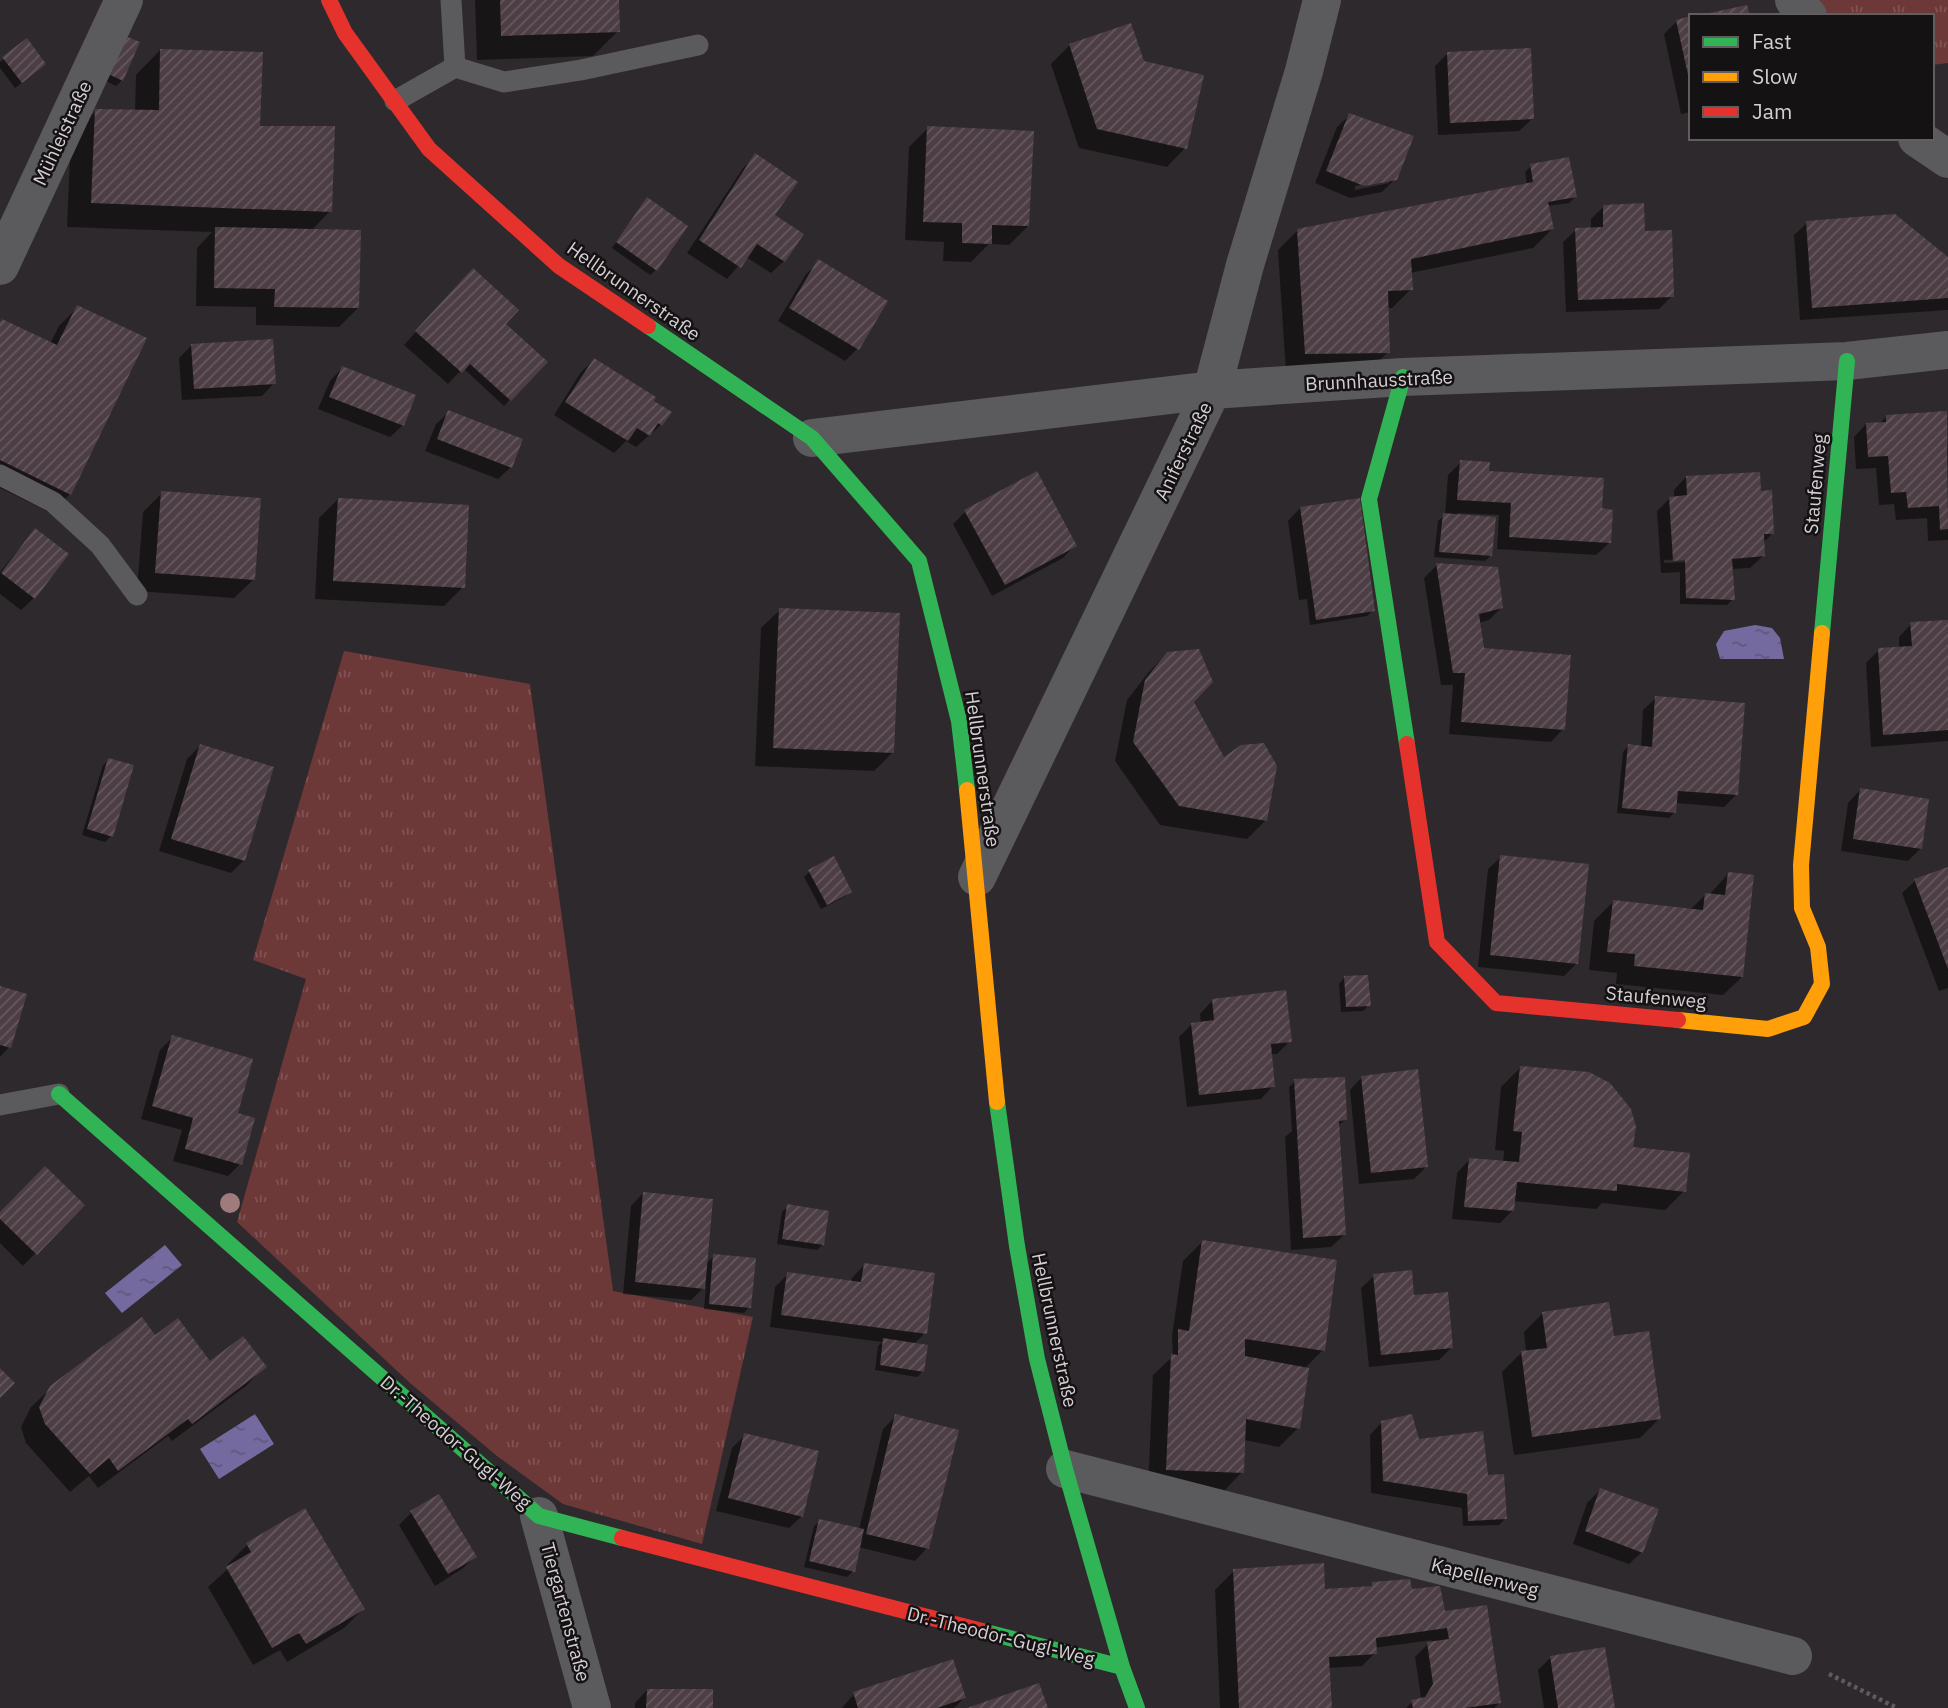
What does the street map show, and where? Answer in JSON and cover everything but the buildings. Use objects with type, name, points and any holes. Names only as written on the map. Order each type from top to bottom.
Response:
[{"type":"street","name":"Mühleistraße","points":[[0,267],[124,0]]},
{"type":"street","name":"Hellbrunnerstraße","points":[[329,0],[345,33],[429,149],[559,266],[812,438],[919,561],[959,721],[977,877],[992,1062],[1017,1246],[1037,1359],[1065,1469],[1122,1667],[1137,1708]]},
{"type":"street","name":"Aniferstraße","points":[[977,877],[1212,390],[1245,265],[1304,72],[1322,0]]},
{"type":"street","points":[[1794,0],[1806,14]]},
{"type":"street","points":[[1920,140],[1948,159]]},
{"type":"street","name":"Brunnhausstraße","points":[[812,438],[1212,390],[1403,377],[1847,361],[1948,349]]},
{"type":"street","name":"Staufenweg","points":[[1403,377],[1369,499],[1437,942],[1496,1003],[1768,1029],[1804,1017],[1822,984],[1818,947],[1802,908],[1801,865],[1847,361]]},
{"type":"street","name":"Dr.-Theodor-Gugl-Weg","points":[[59,1094],[540,1516],[1122,1667]]},
{"type":"street","name":"Kapellenweg","points":[[1065,1469],[1793,1656]]},
{"type":"street","name":"Tiergartenstraße","points":[[540,1516],[592,1708]]},
{"type":"lane","points":[[451,0],[455,67]]},
{"type":"lane","points":[[395,101],[455,67],[505,82],[581,70],[698,45]]},
{"type":"lane","points":[[0,475],[53,502],[100,545],[136,595]]},
{"type":"lane","name":"Dr.-Theodor-Gugl-Weg","points":[[0,1105],[59,1094]]},
{"type":"path","points":[[1793,1656],[1897,1708]]},
{"type":"green space","points":[[1817,0],[1948,0],[1948,63],[1934,65],[1934,14],[1828,14]]},
{"type":"green space","points":[[344,651],[530,684],[613,1291],[753,1317],[702,1544],[563,1504],[497,1456],[410,1383],[237,1222],[306,979],[253,960]]},
{"type":"water","points":[[1755,625],[1772,628],[1780,638],[1784,659],[1720,659],[1716,644],[1724,631]]},
{"type":"water","points":[[165,1245],[182,1265],[122,1313],[105,1293]]},
{"type":"water","points":[[255,1414],[274,1444],[219,1479],[200,1449]]},
{"type":"traffic: fast","points":[[648,326],[812,438],[919,561],[959,721],[967,790]]},
{"type":"traffic: fast","points":[[1822,633],[1847,361]]},
{"type":"traffic: fast","points":[[1403,377],[1369,499],[1407,744]]},
{"type":"traffic: fast","points":[[59,1094],[539,1516],[622,1538]]},
{"type":"traffic: fast","points":[[997,1102],[1017,1246],[1037,1359],[1065,1469],[1122,1667],[1137,1708]]},
{"type":"traffic: fast","points":[[986,1632],[1122,1667]]},
{"type":"traffic: slow","points":[[1678,1020],[1768,1029],[1804,1017],[1822,984],[1818,947],[1802,908],[1801,865],[1822,633]]},
{"type":"traffic: slow","points":[[967,790],[997,1102]]},
{"type":"traffic: jam","points":[[329,0],[345,33],[429,149],[559,266],[648,326]]},
{"type":"traffic: jam","points":[[1407,744],[1437,942],[1496,1003],[1678,1020]]},
{"type":"traffic: jam","points":[[622,1538],[986,1632]]}]
